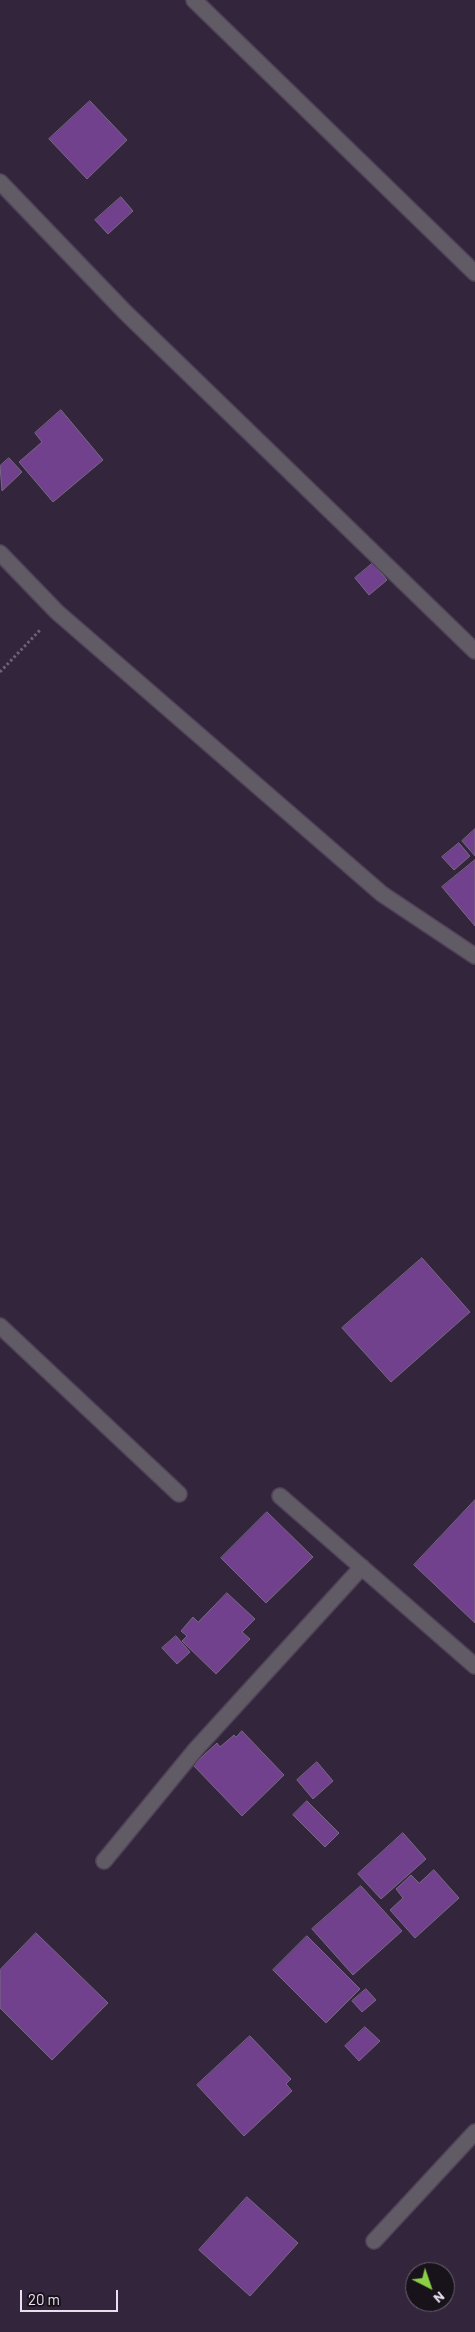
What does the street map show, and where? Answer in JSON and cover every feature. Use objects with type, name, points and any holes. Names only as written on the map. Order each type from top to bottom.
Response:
[{"type":"street","points":[[194,0],[475,273]]},
{"type":"street","points":[[0,182],[125,312],[475,651]]},
{"type":"street","points":[[0,553],[57,612],[382,894],[475,956]]},
{"type":"street","points":[[0,1326],[179,1494]]},
{"type":"street","points":[[280,1496],[475,1666]]},
{"type":"street","points":[[104,1861],[196,1748],[362,1567]]},
{"type":"street","points":[[374,2241],[475,2132]]},
{"type":"path","points":[[0,672],[57,612]]},
{"type":"building","points":[[90,101],[127,140],[87,179],[49,139]]},
{"type":"building","points":[[121,197],[133,211],[108,234],[95,220]]},
{"type":"building","points":[[61,410],[103,460],[53,502],[19,462],[42,442],[35,433]]},
{"type":"building","points":[[9,458],[22,472],[2,491],[0,466]]},
{"type":"building","points":[[373,563],[387,580],[369,595],[355,578]]},
{"type":"building","points":[[475,829],[475,856],[462,841]]},
{"type":"building","points":[[459,843],[470,856],[454,870],[442,857]]},
{"type":"building","points":[[475,860],[475,926],[442,887]]},
{"type":"building","points":[[422,1258],[470,1312],[391,1382],[342,1328]]},
{"type":"building","points":[[475,1500],[475,1623],[414,1565]]},
{"type":"building","points":[[267,1512],[313,1557],[266,1603],[221,1558]]},
{"type":"building","points":[[227,1593],[255,1619],[242,1632],[250,1639],[216,1674],[182,1641],[187,1636],[181,1631],[193,1617],[198,1622]]},
{"type":"building","points":[[176,1636],[190,1652],[177,1664],[162,1648]]},
{"type":"building","points":[[242,1731],[284,1775],[242,1816],[193,1765],[217,1743],[220,1747]]},
{"type":"building","points":[[317,1762],[333,1781],[313,1799],[297,1780]]},
{"type":"building","points":[[307,1801],[339,1833],[325,1847],[293,1815]]},
{"type":"building","points":[[403,1833],[426,1859],[381,1899],[358,1874]]},
{"type":"building","points":[[434,1870],[459,1898],[415,1938],[390,1910],[403,1898],[396,1889],[411,1875],[419,1883]]},
{"type":"building","points":[[361,1886],[402,1931],[353,1975],[312,1929]]},
{"type":"building","points":[[36,1933],[108,2003],[52,2060],[0,2008],[0,1970]]},
{"type":"building","points":[[307,1936],[360,1989],[326,2023],[273,1970]]},
{"type":"building","points":[[366,1989],[376,2000],[362,2012],[352,2001]]},
{"type":"building","points":[[365,2027],[380,2041],[359,2061],[345,2046]]},
{"type":"building","points":[[250,2036],[291,2079],[286,2084],[292,2091],[244,2136],[197,2085]]},
{"type":"building","points":[[247,2197],[298,2243],[250,2296],[199,2250]]}]
